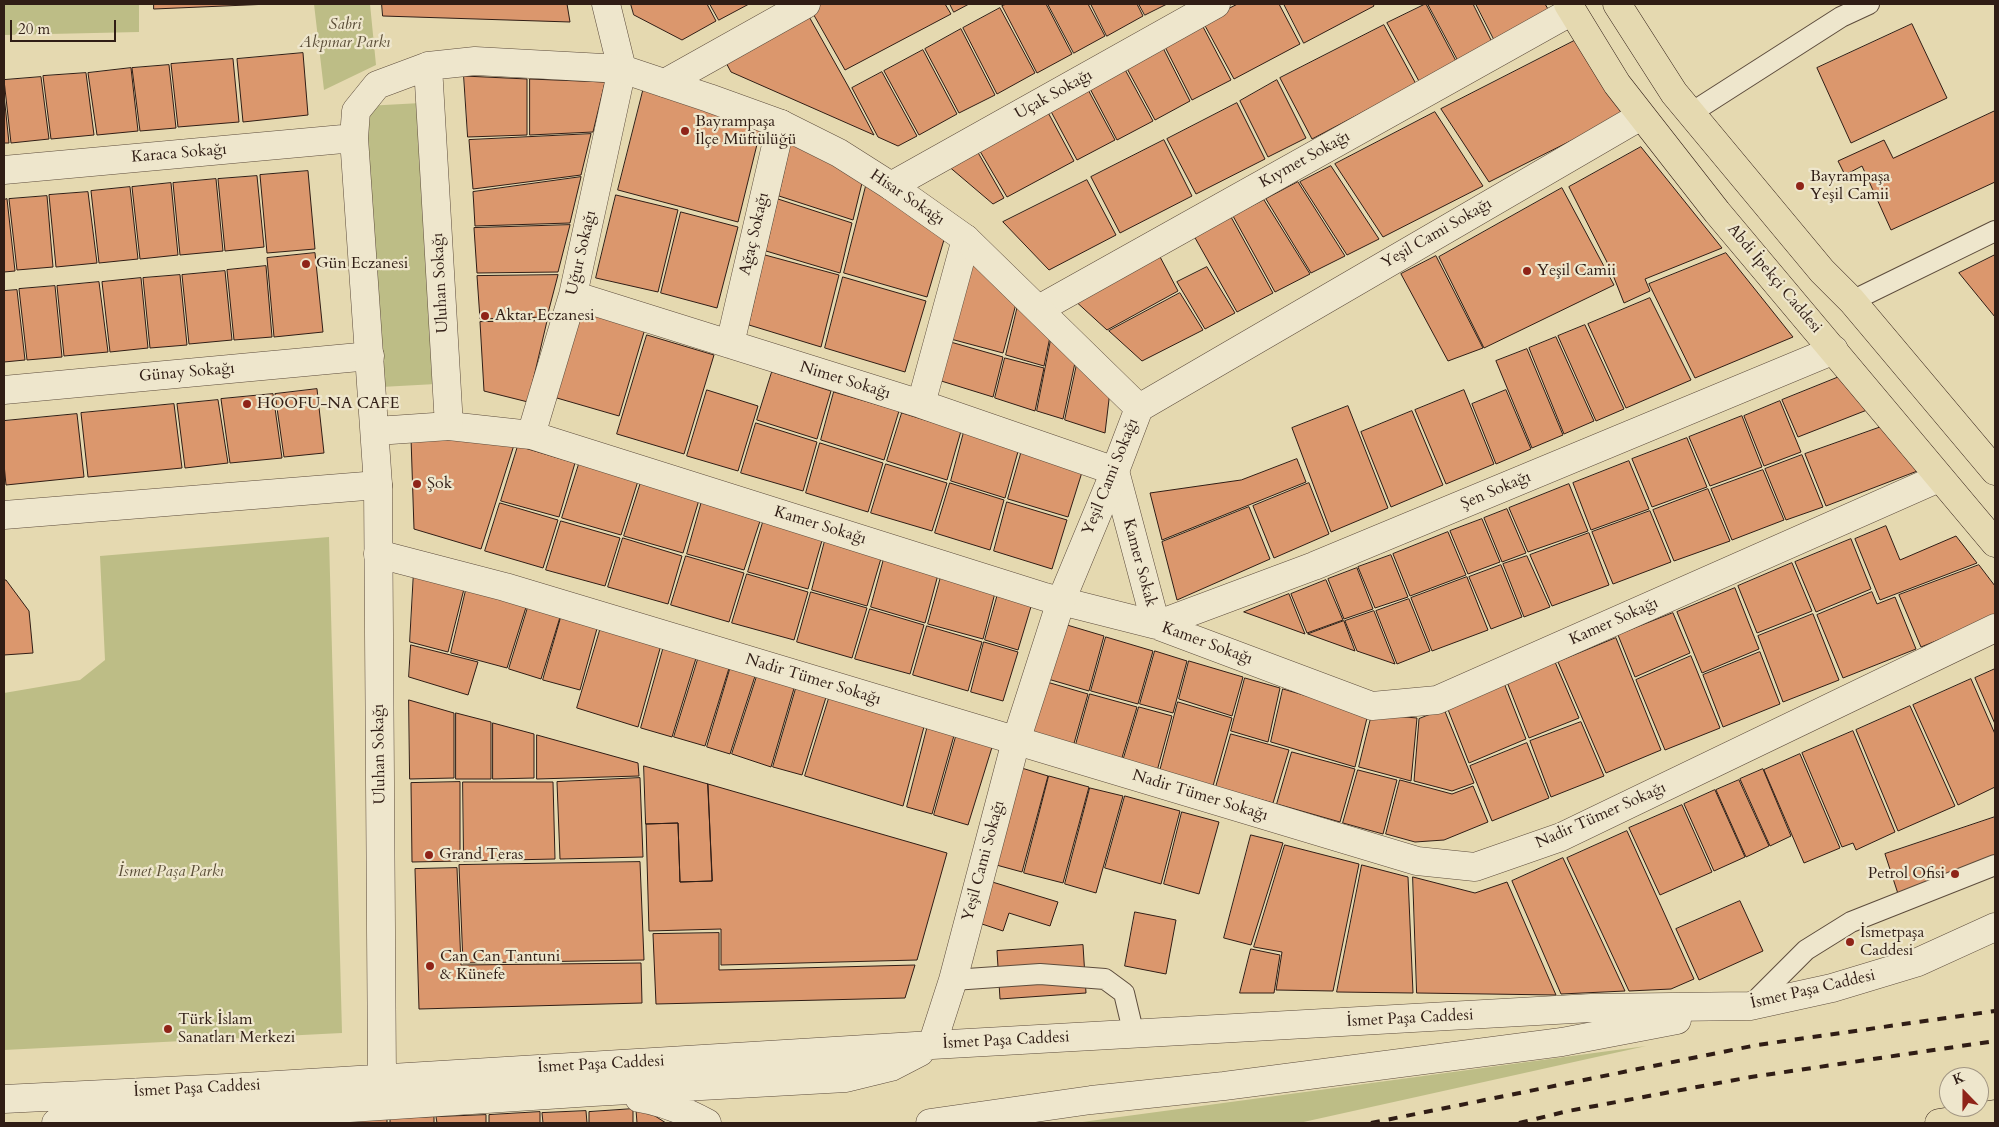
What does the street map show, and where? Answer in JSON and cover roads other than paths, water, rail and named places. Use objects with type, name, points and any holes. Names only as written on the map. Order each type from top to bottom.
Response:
[{"type":"main road","points":[[1617,4],[1682,103],[1822,271],[1852,301],[1995,471]]},
{"type":"main road","name":"Abdi İpekçi Caddesi","points":[[1570,7],[1612,76],[1717,212],[1995,543]]},
{"type":"main road","points":[[1641,116],[1682,103]]},
{"type":"main road","points":[[1938,1123],[1995,1114]]},
{"type":"street","points":[[606,4],[622,69]]},
{"type":"street","points":[[665,83],[806,4]]},
{"type":"street","name":"Uçak Sokağı","points":[[891,186],[1216,4]]},
{"type":"street","name":"Kıymet Sokağı","points":[[1039,309],[1570,7]]},
{"type":"street","name":"Uluhan Sokağı","points":[[382,1077],[378,485],[376,432],[354,138],[356,111],[377,84],[428,66],[475,60],[622,69]]},
{"type":"street","name":"Uluhan Sokağı","points":[[428,66],[449,426]]},
{"type":"street","name":"Hisar Sokağı","points":[[622,69],[780,124],[839,153],[891,186],[966,239],[1139,408]]},
{"type":"street","name":"Uğur Sokağı","points":[[531,435],[573,295],[622,69]]},
{"type":"street","name":"Yeşil Cami Sokağı","points":[[932,1045],[952,980],[1016,741],[1061,601],[1139,408],[1641,116]]},
{"type":"street","name":"Ağaç Sokağı","points":[[730,344],[780,124]]},
{"type":"street","name":"Karaca Sokağı","points":[[4,170],[354,138]]},
{"type":"street","points":[[921,404],[966,239]]},
{"type":"street","name":"Nimet Sokağı","points":[[573,295],[921,404],[1115,471]]},
{"type":"street","name":"Şen Sokağı","points":[[1156,625],[1314,566],[1834,350]]},
{"type":"street","name":"Günay Sokağı","points":[[4,390],[370,356]]},
{"type":"street","points":[[376,432],[449,426]]},
{"type":"street","name":"Kamer Sokağı","points":[[449,426],[531,435],[1061,601],[1156,625],[1372,706],[1437,700],[1939,478]]},
{"type":"street","name":"Kamer Sokak","points":[[1115,471],[1156,625]]},
{"type":"street","points":[[4,515],[378,485]]},
{"type":"street","name":"Nadir Tümer Sokağı","points":[[378,554],[505,588],[1417,861],[1475,867],[1562,837],[1995,628]]},
{"type":"street","name":"İsmet Paşa Caddesi","points":[[4,1099],[227,1088],[382,1077],[1591,1008],[1750,1006],[1832,988],[1918,962],[1995,928]]},
{"type":"street","points":[[930,1123],[1091,1100],[1224,1086],[1562,1042],[1750,1006]]},
{"type":"street","points":[[593,1092],[846,1078],[891,1067],[932,1045]]},
{"type":"street","points":[[227,1088],[228,1120]]},
{"type":"street","points":[[593,1092],[653,1100],[681,1109],[707,1123]]},
{"type":"street","name":"İsmet Paşa Caddesi","points":[[56,1123],[228,1120],[593,1092]]},
{"type":"lane","points":[[1682,103],[1869,4]]},
{"type":"lane","points":[[1852,301],[1995,230]]},
{"type":"lane","points":[[1750,1006],[1806,950],[1851,922],[1995,865]]},
{"type":"lane","points":[[952,980],[1040,974],[1105,979],[1124,993],[1134,1035]]},
{"type":"railway","points":[[1371,1123],[1757,1045],[1995,1011]]},
{"type":"railway","points":[[1519,1123],[1568,1111],[1751,1077],[1995,1041]]},
{"type":"place","name":"Bayrampaşa İlçe Müftülüğü","points":[[685,131]]},
{"type":"place","name":"Bayrampaşa Yeşil Camii","points":[[1800,186]]},
{"type":"place","name":"Gün Eczanesi","points":[[306,264]]},
{"type":"place","name":"Yeşil Camii","points":[[1527,271]]},
{"type":"place","name":"Aktar Eczanesi","points":[[485,316]]},
{"type":"place","name":"HOOFU-NA CAFE","points":[[247,404]]},
{"type":"place","name":"Şok","points":[[417,484]]},
{"type":"place","name":"Grand Teras","points":[[429,855]]},
{"type":"place","name":"Petrol Ofisi","points":[[1955,874]]},
{"type":"place","name":"İsmetpaşa Caddesi","points":[[1850,942]]},
{"type":"place","name":"Can Can Tantuni & Künefe","points":[[430,966]]},
{"type":"place","name":"Türk İslam Sanatları Merkezi","points":[[168,1029]]},
{"type":"park label","name":"Sabri Akpınar Parkı","points":[[345,34]]},
{"type":"park label","name":"İsmet Paşa Parkı","points":[[171,872]]}]
